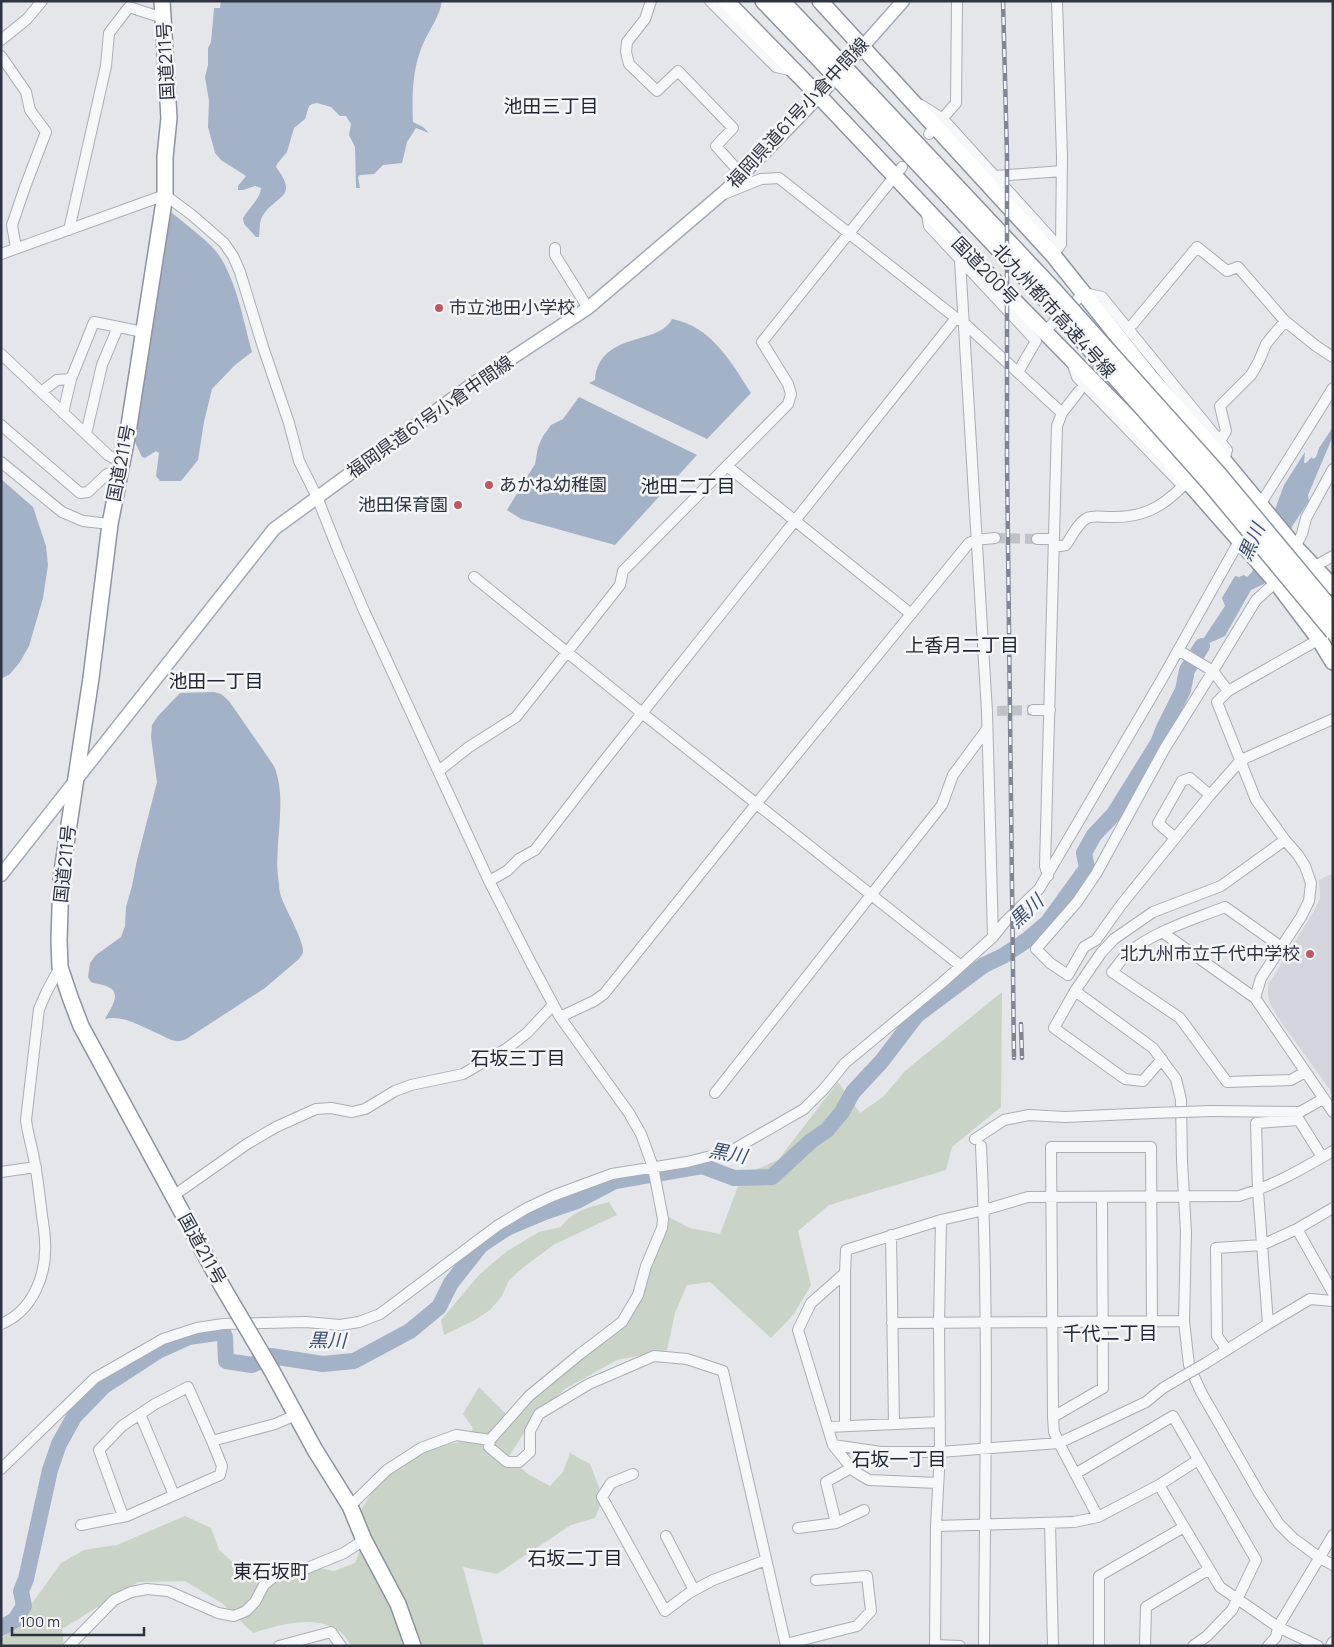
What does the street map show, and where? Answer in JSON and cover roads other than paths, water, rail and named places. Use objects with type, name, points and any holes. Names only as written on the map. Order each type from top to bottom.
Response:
[{"type":"highway","name":"国道211号","points":[[162,1],[169,118],[165,156],[165,195],[110,524],[91,678],[61,878],[60,967],[81,1026],[222,1286],[350,1506],[364,1540],[398,1604],[413,1646]]},
{"type":"highway","name":"北九州都市高速4号線","points":[[763,1],[819,50],[862,94],[1211,466],[1333,612]]},
{"type":"highway","name":"北九州都市高速4号線","points":[[782,1],[819,50]]},
{"type":"highway","points":[[820,1],[907,96],[1056,251],[1084,292],[1151,378],[1224,461],[1293,544],[1333,587]]},
{"type":"highway","name":"国道200号","points":[[715,2],[794,71],[898,171],[926,208],[1040,337],[1072,359],[1154,443],[1274,580],[1328,634],[1333,662]]},
{"type":"highway","name":"北九州都市高速4号線","points":[[1050,296],[1210,484],[1328,634]]},
{"type":"main road","name":"福岡県道61号小倉中間線","points":[[3,870],[274,530],[474,383],[588,308],[742,175],[780,138],[903,1]]},
{"type":"street","points":[[1,40],[27,19],[42,1]]},
{"type":"street","points":[[651,1],[645,19],[627,42],[626,52],[629,64],[657,91],[678,71],[733,128],[716,146],[742,175]]},
{"type":"street","points":[[956,1],[956,103],[936,126],[996,176],[1056,251],[1061,244],[1062,171],[1057,1]]},
{"type":"street","points":[[69,230],[106,66],[109,33],[130,7],[163,18]]},
{"type":"street","points":[[1,56],[26,92],[30,110],[46,132],[24,187],[12,225],[16,248]]},
{"type":"street","points":[[440,770],[469,747],[516,717],[620,584],[623,572],[788,404],[791,394],[788,384],[762,342],[898,171]]},
{"type":"street","points":[[996,176],[1062,171]]},
{"type":"street","points":[[714,198],[761,178],[779,178],[959,320],[1062,412]]},
{"type":"street","points":[[1,254],[165,195],[218,238],[233,256],[240,272],[289,423],[299,461],[317,497],[365,613],[440,770],[489,881],[560,1017],[629,1113],[641,1134],[653,1169],[663,1219],[662,1228],[646,1266],[638,1295],[622,1322],[529,1396],[490,1440],[489,1447],[506,1462],[519,1462],[530,1452],[530,1431],[539,1414],[589,1384],[654,1356],[687,1359],[722,1370],[786,1645],[857,1626],[870,1611],[867,1576],[816,1580]]},
{"type":"street","points":[[926,208],[929,226],[960,260],[1040,337]]},
{"type":"street","points":[[1130,327],[1197,246],[1227,271],[1238,267],[1285,321],[1333,357]]},
{"type":"street","points":[[555,248],[554,255],[588,308]]},
{"type":"street","points":[[960,260],[959,320],[975,540],[992,711],[987,729],[993,937]]},
{"type":"street","points":[[1018,372],[1040,337],[1084,292],[1102,297],[1130,327],[1227,450],[1224,461]]},
{"type":"street","points":[[489,881],[507,871],[519,859],[535,850],[795,521],[959,320]]},
{"type":"street","points":[[1220,441],[1226,431],[1220,406],[1251,376],[1266,344],[1285,321]]},
{"type":"street","points":[[63,412],[71,379],[94,322],[143,332]]},
{"type":"street","points":[[86,434],[102,365],[118,327]]},
{"type":"street","points":[[1,354],[121,467],[107,474],[88,492],[80,493],[1,425]]},
{"type":"street","points":[[1072,359],[1077,377],[1084,390],[1183,486],[1198,503],[1211,508]]},
{"type":"street","points":[[41,392],[57,380],[71,379]]},
{"type":"street","points":[[1,1469],[95,1378],[163,1339],[198,1328],[223,1324],[306,1322],[340,1325],[359,1322],[380,1314],[497,1226],[527,1208],[612,1174],[653,1169],[731,1151],[804,1109],[824,1089],[845,1063],[961,966],[993,937],[1005,922],[1040,889],[1262,506],[1333,388]]},
{"type":"street","points":[[1048,876],[1045,866],[1057,426],[1062,412],[1084,390]]},
{"type":"street","points":[[1056,465],[1064,424],[1084,390]]},
{"type":"street","points":[[1,462],[62,512],[83,520],[110,524]]},
{"type":"street","points":[[726,466],[911,614]]},
{"type":"street","points":[[1333,469],[1306,518],[1302,534],[1293,544],[1274,580],[1256,600],[1211,670],[1165,748],[1096,874],[1077,902],[1036,949],[1050,964],[1068,975],[1084,947],[1096,940],[1121,905],[1210,795],[1241,760],[1333,719]]},
{"type":"street","points":[[1038,539],[1066,545],[1082,522],[1090,516],[1131,517],[1149,511],[1169,500],[1183,486]]},
{"type":"street","points":[[560,1017],[594,1001],[604,994],[969,543],[975,540],[995,538]]},
{"type":"street","points":[[1315,566],[1333,556]]},
{"type":"street","points":[[474,577],[642,714],[961,966]]},
{"type":"street","points":[[1255,998],[1261,978],[1309,901],[1311,883],[1305,866],[1298,855],[1256,800],[1217,702],[1228,691],[1328,634]]},
{"type":"street","points":[[1179,652],[1211,670],[1228,691]]},
{"type":"street","points":[[1033,710],[1050,710]]},
{"type":"street","points":[[714,1093],[942,805],[953,775],[987,729]]},
{"type":"street","points":[[1175,838],[1158,824],[1182,781],[1190,778],[1210,795]]},
{"type":"street","points":[[1162,1059],[1143,1081],[1125,1079],[1054,1028],[1101,953],[1114,939],[1153,912],[1221,886],[1286,840]]},
{"type":"street","points":[[1280,946],[1225,907],[1162,932],[1125,955],[1112,972],[1180,1018],[1227,1082],[1291,1080],[1305,1072]]},
{"type":"street","points":[[1162,932],[1255,998],[1333,1112]]},
{"type":"street","points":[[1,1324],[12,1320],[27,1306],[39,1284],[44,1266],[46,1243],[36,1167],[26,1120],[39,1009],[60,967]]},
{"type":"street","points":[[1075,992],[1153,1048],[1176,1079],[1181,1100],[1186,1232],[1184,1321],[1189,1365],[1201,1392],[1279,1524],[1293,1538],[1333,1565]]},
{"type":"street","points":[[173,1196],[247,1144],[276,1127],[316,1109],[331,1108],[352,1112],[365,1110],[395,1090],[463,1074],[506,1049],[527,1033],[553,1005]]},
{"type":"street","points":[[984,1646],[986,1323],[984,1210],[978,1143],[1004,1120],[1029,1115],[1065,1117],[1153,1113],[1300,1112],[1323,1099]]},
{"type":"street","points":[[1268,1324],[1258,1191],[1256,1123],[1299,1120],[1322,1157]]},
{"type":"street","points":[[1098,1516],[1058,1444],[1054,1432],[1051,1147],[1151,1147],[1152,1320]]},
{"type":"street","points":[[845,1426],[846,1250],[941,1220],[1028,1197],[1239,1196],[1258,1191],[1294,1174],[1333,1150]]},
{"type":"street","points":[[1,1172],[36,1167]]},
{"type":"street","points":[[1053,1417],[1103,1388],[1102,1197]]},
{"type":"street","points":[[1227,1350],[1217,1336],[1216,1248],[1262,1245],[1297,1229],[1333,1208]]},
{"type":"street","points":[[941,1220],[939,1323],[940,1452],[936,1526],[935,1646],[960,1646]]},
{"type":"street","points":[[1297,1229],[1333,1293]]},
{"type":"street","points":[[891,1235],[894,1424]]},
{"type":"street","points":[[845,1273],[811,1303],[798,1330],[834,1445],[854,1472],[869,1480],[938,1482]]},
{"type":"street","points":[[834,1445],[881,1452],[940,1452],[1058,1444],[1146,1402],[1163,1388],[1310,1299],[1333,1301]]},
{"type":"street","points":[[892,1323],[1184,1321]]},
{"type":"street","points":[[81,1525],[123,1516],[220,1475],[222,1466],[188,1387],[155,1404],[122,1426],[99,1450],[123,1516]]},
{"type":"street","points":[[140,1414],[174,1495]]},
{"type":"street","points":[[212,1441],[274,1424],[296,1415]]},
{"type":"street","points":[[1075,1474],[1173,1416],[1256,1560],[1232,1610],[1207,1636],[1193,1646]]},
{"type":"street","points":[[828,1427],[940,1422]]},
{"type":"street","points":[[350,1506],[387,1470],[421,1448],[456,1435],[490,1440]]},
{"type":"street","points":[[936,1526],[1074,1522],[1098,1516],[1159,1485],[1198,1460]]},
{"type":"street","points":[[836,1523],[826,1482],[851,1468]]},
{"type":"street","points":[[633,1474],[611,1483],[602,1497],[665,1611],[694,1590],[713,1580],[766,1560]]},
{"type":"street","points":[[1159,1485],[1208,1570],[1220,1587],[1236,1600],[1278,1627],[1318,1646]]},
{"type":"street","points":[[798,1528],[836,1523],[864,1510]]},
{"type":"street","points":[[1050,1523],[1052,1646]]},
{"type":"street","points":[[1099,1646],[1099,1576],[1184,1527]]},
{"type":"street","points":[[1268,1646],[1276,1637],[1278,1627],[1333,1535]]},
{"type":"street","points":[[666,1536],[694,1590]]},
{"type":"street","points":[[69,1646],[114,1600],[131,1592],[147,1589],[168,1591],[218,1614],[234,1616],[246,1611],[256,1602],[264,1585],[278,1573],[300,1571],[344,1553],[364,1540]]},
{"type":"street","points":[[1145,1646],[1146,1607],[1208,1570]]},
{"type":"street","points":[[279,1646],[331,1632],[341,1646]]},
{"type":"street","points":[[1331,1646],[1333,1642]]},
{"type":"water","points":[[221,1],[442,1],[437,18],[419,53],[414,83],[413,122],[423,127],[429,133],[416,128],[407,142],[402,163],[383,165],[374,174],[360,175],[358,177],[360,188],[356,188],[355,147],[349,135],[351,124],[346,116],[340,116],[331,107],[317,103],[312,104],[309,106],[305,119],[294,128],[287,152],[276,167],[283,177],[286,191],[262,217],[259,237],[256,237],[244,224],[243,218],[257,200],[261,188],[255,186],[238,190],[238,186],[246,176],[221,160],[215,153],[208,127],[209,101],[205,77],[214,8],[220,8]]},
{"type":"water","points":[[171,212],[210,245],[222,261],[234,285],[252,352],[235,365],[212,389],[198,460],[181,481],[160,481],[156,476],[159,453],[156,451],[145,458],[142,457],[134,440],[167,215]]},
{"type":"water","points":[[672,319],[686,323],[709,337],[736,369],[751,393],[707,439],[589,383],[595,380],[599,364],[607,354],[618,346],[655,333],[665,327]]},
{"type":"water","points":[[579,397],[697,455],[615,545],[521,519],[507,510],[535,464],[538,447],[543,436],[551,425],[563,419]]},
{"type":"water","points":[[1333,427],[1333,436],[1308,495],[1309,501],[1293,525],[1264,584],[1251,590],[1225,636],[1205,645],[1196,658],[1192,656],[1225,606],[1222,598],[1235,576],[1244,575],[1247,577],[1252,572],[1284,485],[1305,452],[1304,463],[1312,457],[1313,459],[1316,457],[1319,448]]},
{"type":"water","points":[[1,479],[33,507],[46,546],[48,565],[43,598],[29,646],[20,662],[10,674],[1,679]]},
{"type":"water","points":[[214,692],[221,694],[229,701],[274,766],[280,795],[277,854],[279,890],[301,941],[303,952],[299,959],[265,988],[188,1038],[175,1041],[126,1020],[119,1018],[105,1019],[114,1001],[114,992],[106,986],[91,982],[88,977],[90,963],[96,955],[121,937],[125,926],[126,907],[157,782],[151,737],[152,725],[180,693]]},
{"type":"waterway","name":"黒川","points":[[1,1628],[15,1620],[24,1606],[21,1591],[26,1579],[50,1470],[59,1444],[74,1417],[104,1386],[158,1351],[189,1337],[223,1332],[226,1361],[252,1365],[271,1356],[323,1364],[354,1361],[410,1331],[439,1307],[451,1283],[481,1245],[507,1228],[577,1201],[615,1181],[702,1166],[734,1178],[772,1177],[811,1141],[827,1130],[842,1112],[853,1092],[881,1062],[917,1015],[984,965],[1003,956],[1027,940],[1048,922],[1087,868],[1084,853],[1094,835],[1114,814],[1158,743],[1183,690],[1187,670],[1202,646]]},
{"type":"tunnel","points":[[1086,382],[1124,335]]},
{"type":"tunnel","points":[[995,538],[1037,539]]},
{"type":"tunnel","points":[[997,711],[1033,710]]},
{"type":"railway","points":[[1003,1],[1007,156],[1007,459],[1014,1058]]},
{"type":"railway","points":[[1021,1024],[1022,1058]]},
{"type":"place","name":"市立池田小学校","points":[[439,308]]},
{"type":"place","name":"あかね幼稚園","points":[[489,485]]},
{"type":"place","name":"池田保育園","points":[[458,505]]},
{"type":"place","name":"北九州市立千代中学校","points":[[1310,954]]},
{"type":"district","name":"池田三丁目","points":[[551,106]]},
{"type":"district","name":"池田二丁目","points":[[688,486]]},
{"type":"district","name":"上香月二丁目","points":[[962,645]]},
{"type":"district","name":"池田一丁目","points":[[216,681]]},
{"type":"district","name":"石坂三丁目","points":[[518,1058]]},
{"type":"district","name":"千代二丁目","points":[[1110,1333]]},
{"type":"district","name":"石坂一丁目","points":[[899,1459]]},
{"type":"district","name":"石坂二丁目","points":[[575,1558]]},
{"type":"district","name":"東石坂町","points":[[271,1571]]}]
